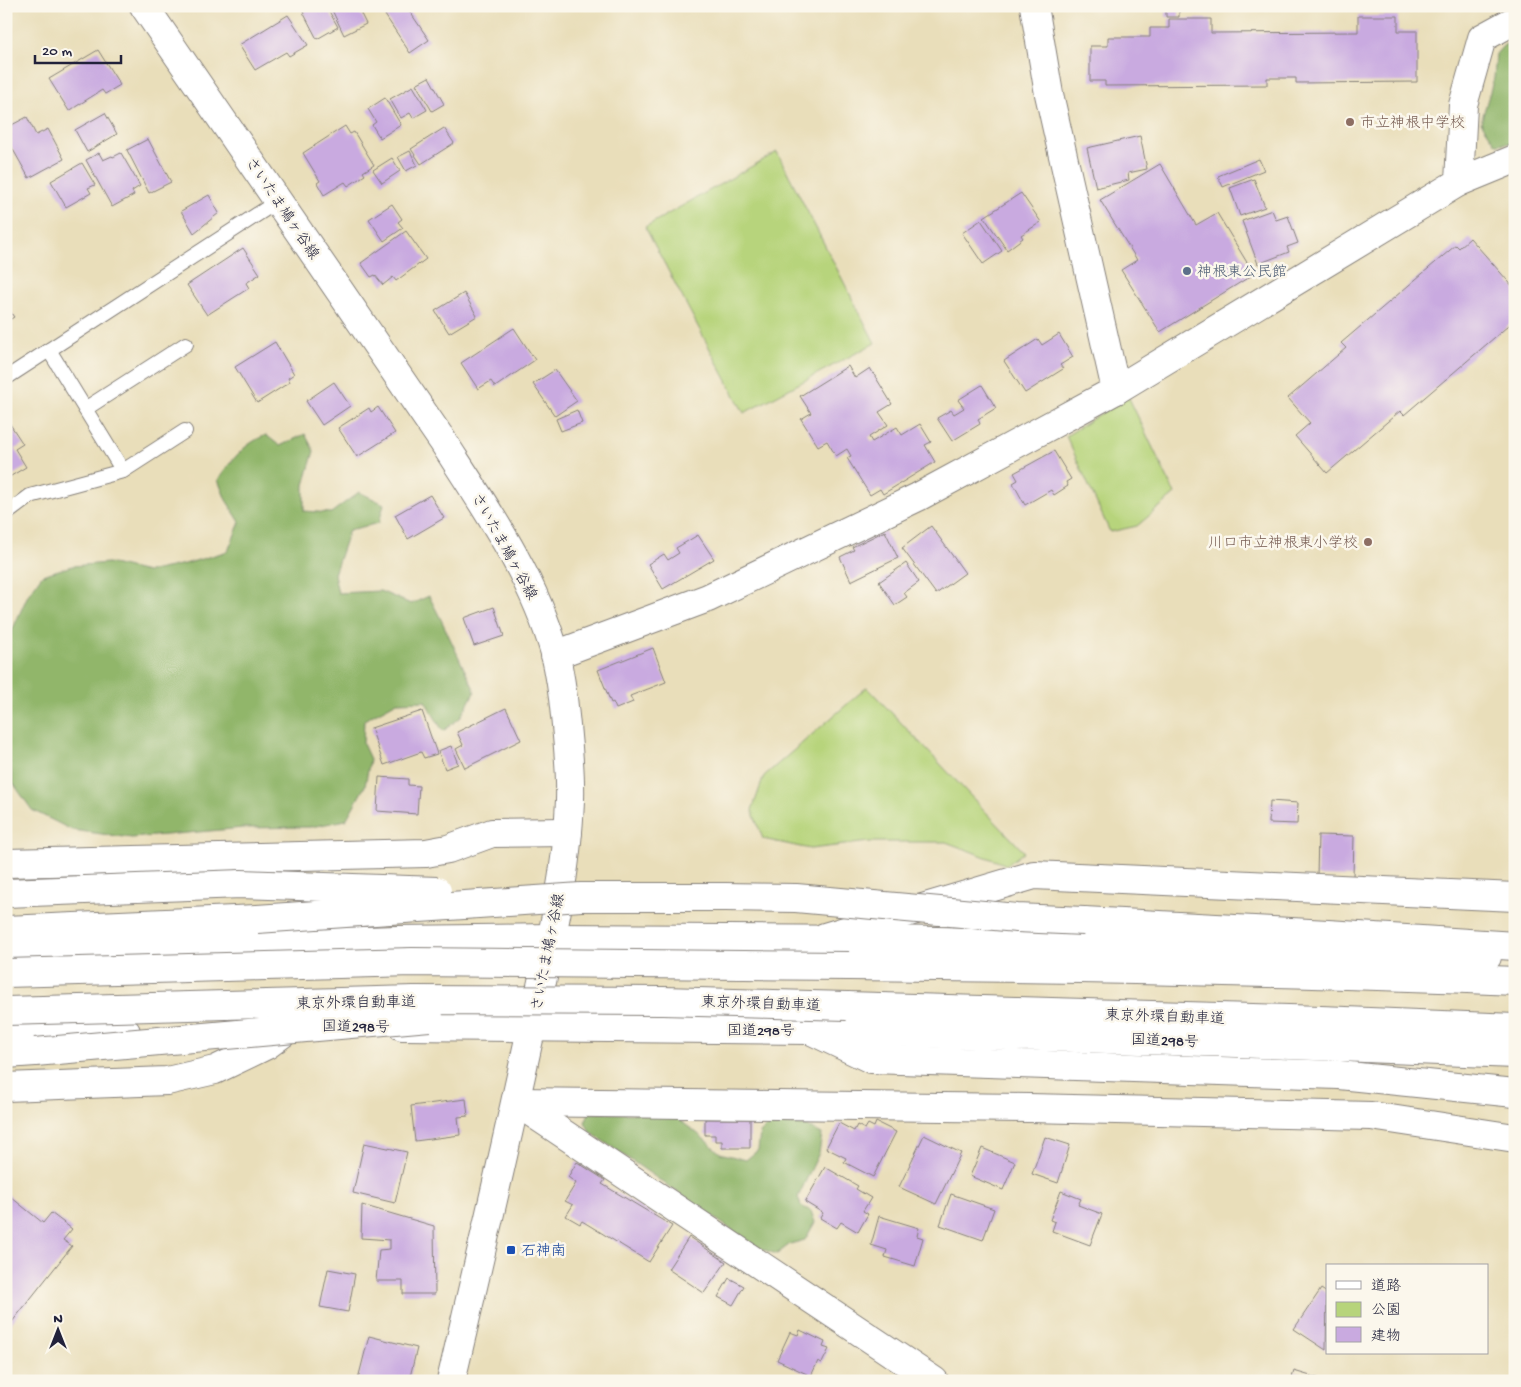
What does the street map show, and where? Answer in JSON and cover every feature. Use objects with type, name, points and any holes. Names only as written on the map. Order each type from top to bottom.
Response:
[{"type":"main road","name":"さいたま鳩ヶ谷線","points":[[144,6],[442,440],[476,493],[526,578],[543,617],[555,655],[563,694],[568,741],[570,798],[568,832],[551,938],[532,1028],[451,1381]]},
{"type":"main road","points":[[1034,6],[1049,94],[1116,390]]},
{"type":"main road","points":[[1459,182],[1463,105],[1482,38],[1515,20]]},
{"type":"main road","points":[[555,655],[708,598],[918,497],[1116,390],[1459,182],[1515,159]]},
{"type":"main road","points":[[6,863],[426,853],[448,850],[492,833],[568,832]]},
{"type":"main road","points":[[814,940],[1034,876],[1515,897]]},
{"type":"main road","points":[[6,893],[241,884],[581,897],[796,898],[1017,918],[1515,946]]},
{"type":"main road","points":[[6,930],[257,919],[581,897]]},
{"type":"main road","points":[[6,951],[398,940],[551,938],[1239,947],[1515,958]]},
{"type":"main road","points":[[6,973],[412,962],[1108,968],[1515,981]]},
{"type":"main road","name":"東京外環自動車道","points":[[6,1011],[414,1000],[663,1001],[1321,1020],[1515,1028]]},
{"type":"main road","points":[[6,1054],[446,1015],[663,1001]]},
{"type":"main road","points":[[6,1087],[166,1081],[215,1070],[267,1046],[294,1025]]},
{"type":"main road","name":"国道298号","points":[[6,1037],[294,1025],[810,1030],[1237,1042],[1515,1054]]},
{"type":"main road","points":[[810,1030],[871,1059],[1339,1075],[1515,1093]]},
{"type":"main road","points":[[6,1043],[121,1032]]},
{"type":"main road","points":[[516,1102],[1029,1108],[1371,1116],[1515,1138]]},
{"type":"main road","points":[[516,1102],[934,1381]]},
{"type":"lane","points":[[6,378],[278,201]]},
{"type":"lane","points":[[85,409],[186,344]]},
{"type":"lane","points":[[49,350],[123,471]]},
{"type":"lane","points":[[6,514],[30,496],[123,471],[185,431]]},
{"type":"green space","points":[[1515,39],[1515,143],[1496,144],[1481,122],[1494,78],[1496,54],[1503,46]]},
{"type":"green space","points":[[777,152],[875,343],[744,413],[645,227]]},
{"type":"green space","points":[[1128,396],[1175,494],[1137,526],[1110,532],[1066,436]]},
{"type":"green space","points":[[305,434],[314,451],[304,485],[304,511],[331,513],[359,492],[384,504],[379,523],[349,530],[334,574],[338,593],[380,591],[411,604],[429,596],[475,691],[460,718],[443,731],[425,701],[397,702],[364,720],[363,744],[370,759],[365,786],[346,820],[311,827],[243,828],[132,838],[72,830],[32,810],[13,783],[6,740],[6,644],[28,595],[42,575],[72,566],[108,563],[147,572],[185,564],[228,551],[240,522],[226,500],[218,480],[239,453],[250,443],[266,435],[280,446]]},
{"type":"green space","points":[[867,687],[1024,852],[1007,865],[946,842],[869,842],[810,849],[763,839],[752,810],[764,776]]},
{"type":"green space","points":[[589,1113],[671,1114],[720,1153],[746,1160],[758,1150],[760,1133],[771,1122],[804,1125],[822,1134],[819,1153],[798,1197],[801,1206],[811,1211],[815,1222],[805,1240],[790,1244],[777,1254],[758,1248],[590,1132],[585,1122]]},
{"type":"building","points":[[312,6],[326,6],[338,27],[317,39],[303,12]]},
{"type":"building","points":[[330,6],[357,6],[366,24],[344,35]]},
{"type":"building","points":[[398,6],[406,6],[429,40],[410,53],[385,15]]},
{"type":"building","points":[[1136,6],[1179,6],[1179,17],[1166,17],[1166,9],[1136,9]]},
{"type":"building","points":[[288,15],[308,45],[289,56],[286,52],[255,70],[239,45]]},
{"type":"building","points":[[1358,16],[1398,16],[1398,31],[1417,31],[1417,82],[1296,83],[1296,78],[1267,78],[1267,85],[1105,86],[1105,81],[1090,81],[1090,46],[1108,46],[1108,37],[1150,37],[1150,28],[1169,28],[1169,19],[1211,19],[1211,33],[1358,32]]},
{"type":"building","points":[[98,50],[120,85],[105,94],[102,90],[69,111],[49,79]]},
{"type":"building","points":[[429,77],[444,104],[432,111],[416,84]]},
{"type":"building","points":[[413,86],[427,110],[413,118],[410,113],[401,118],[390,99]]},
{"type":"building","points":[[385,98],[401,125],[380,138],[372,125],[376,122],[368,109]]},
{"type":"building","points":[[105,113],[117,134],[87,152],[75,130]]},
{"type":"building","points":[[27,117],[36,135],[48,129],[64,159],[29,178],[6,137],[6,128]]},
{"type":"building","points":[[345,126],[350,134],[354,132],[374,165],[363,172],[365,175],[348,186],[345,182],[324,195],[317,183],[320,181],[303,153]]},
{"type":"building","points":[[444,128],[454,143],[421,164],[411,149]]},
{"type":"building","points":[[1140,136],[1147,169],[1128,173],[1129,180],[1096,188],[1087,148]]},
{"type":"building","points":[[148,139],[171,182],[149,193],[127,150]]},
{"type":"building","points":[[410,151],[417,165],[406,171],[398,157]]},
{"type":"building","points":[[99,153],[103,160],[121,153],[140,186],[132,191],[134,195],[112,207],[86,160]]},
{"type":"building","points":[[392,158],[400,171],[382,183],[373,170]]},
{"type":"building","points":[[1259,159],[1264,170],[1223,187],[1218,176]]},
{"type":"building","points":[[82,163],[95,185],[88,188],[91,193],[66,207],[51,181]]},
{"type":"building","points":[[1160,164],[1196,225],[1217,213],[1254,274],[1160,332],[1121,270],[1137,260],[1100,200]]},
{"type":"building","points":[[1254,179],[1265,207],[1240,216],[1230,188]]},
{"type":"building","points":[[1021,193],[1041,222],[1021,235],[1023,238],[1007,250],[984,217]]},
{"type":"building","points":[[209,195],[219,213],[194,233],[181,211]]},
{"type":"building","points":[[392,204],[402,219],[398,222],[403,228],[384,241],[369,219]]},
{"type":"building","points":[[1272,210],[1276,220],[1288,216],[1298,243],[1287,247],[1289,252],[1258,264],[1242,221]]},
{"type":"building","points":[[981,220],[1002,251],[983,264],[962,233]]},
{"type":"building","points":[[406,231],[426,259],[396,281],[393,277],[383,285],[375,275],[371,277],[361,263]]},
{"type":"building","points":[[1470,238],[1515,289],[1515,320],[1404,415],[1400,411],[1327,473],[1295,436],[1310,423],[1288,398],[1346,348],[1341,343],[1456,245],[1459,248]]},
{"type":"building","points":[[243,248],[260,274],[246,283],[249,288],[207,315],[187,285]]},
{"type":"building","points":[[464,293],[477,316],[449,333],[435,311]]},
{"type":"building","points":[[6,306],[14,317],[6,322]]},
{"type":"building","points":[[514,328],[535,360],[495,387],[491,381],[478,389],[461,363]]},
{"type":"building","points":[[1059,334],[1073,357],[1060,365],[1063,369],[1025,393],[1004,361],[1038,339],[1042,345]]},
{"type":"building","points":[[275,342],[294,374],[288,378],[290,382],[257,403],[235,367]]},
{"type":"building","points":[[848,366],[855,378],[870,368],[892,404],[879,412],[888,425],[869,437],[872,442],[897,427],[902,435],[920,424],[931,442],[925,445],[935,462],[883,494],[880,489],[870,495],[847,458],[851,456],[847,449],[836,456],[827,441],[818,446],[801,419],[811,413],[800,396]]},
{"type":"building","points":[[555,370],[577,401],[555,416],[533,384]]},
{"type":"building","points":[[334,382],[350,406],[322,425],[306,401]]},
{"type":"building","points":[[982,385],[996,408],[978,419],[980,424],[952,441],[937,418],[951,410],[954,414],[964,408],[958,400]]},
{"type":"building","points":[[378,407],[395,433],[357,457],[338,428],[369,408],[371,412]]},
{"type":"building","points":[[577,410],[582,423],[561,431],[556,419]]},
{"type":"building","points":[[6,418],[23,444],[15,449],[26,467],[6,479]]},
{"type":"building","points":[[1054,451],[1071,479],[1066,482],[1068,486],[1054,495],[1051,490],[1025,505],[1013,483],[1018,480],[1014,473]]},
{"type":"building","points":[[430,495],[444,518],[408,539],[395,515]]},
{"type":"building","points":[[931,526],[965,573],[936,594],[902,548]]},
{"type":"building","points":[[885,531],[898,558],[851,581],[840,557],[854,550],[852,547]]},
{"type":"building","points":[[698,535],[714,559],[663,589],[648,564],[664,554],[668,560],[679,553],[676,548]]},
{"type":"building","points":[[906,563],[919,582],[904,593],[907,597],[895,605],[879,582]]},
{"type":"building","points":[[494,607],[504,636],[474,646],[464,618]]},
{"type":"building","points":[[653,648],[666,682],[630,696],[633,702],[616,709],[613,702],[611,703],[598,670]]},
{"type":"building","points":[[506,708],[521,740],[465,768],[456,749],[463,745],[457,732]]},
{"type":"building","points":[[422,711],[437,754],[424,758],[421,752],[384,765],[371,728]]},
{"type":"building","points":[[451,746],[458,764],[445,769],[438,751]]},
{"type":"building","points":[[379,777],[408,779],[408,785],[419,786],[417,814],[377,811]]},
{"type":"building","points":[[1270,801],[1298,803],[1297,824],[1269,823]]},
{"type":"building","points":[[1318,835],[1354,836],[1353,877],[1317,876]]},
{"type":"building","points":[[466,1099],[468,1116],[458,1117],[460,1135],[415,1141],[411,1106]]},
{"type":"building","points":[[705,1119],[750,1119],[750,1148],[722,1148],[722,1141],[715,1141],[715,1135],[705,1135]]},
{"type":"building","points":[[876,1122],[896,1132],[873,1177],[844,1162],[846,1158],[826,1148],[839,1123],[854,1131],[857,1125],[865,1129],[868,1124],[874,1127]]},
{"type":"building","points":[[924,1135],[961,1153],[936,1204],[899,1187]]},
{"type":"building","points":[[1045,1137],[1070,1145],[1058,1183],[1032,1174]]},
{"type":"building","points":[[364,1143],[407,1152],[395,1203],[353,1193]]},
{"type":"building","points":[[982,1148],[1015,1162],[1003,1190],[970,1176]]},
{"type":"building","points":[[577,1162],[605,1180],[602,1184],[672,1226],[649,1262],[582,1221],[580,1224],[566,1216],[573,1205],[565,1201],[576,1183],[568,1177]]},
{"type":"building","points":[[825,1167],[858,1186],[856,1189],[871,1198],[863,1211],[868,1214],[858,1232],[841,1222],[837,1228],[820,1218],[823,1213],[805,1202]]},
{"type":"building","points":[[1061,1191],[1081,1199],[1078,1205],[1102,1214],[1090,1245],[1052,1231],[1055,1222],[1050,1220]]},
{"type":"building","points":[[6,1193],[43,1223],[51,1213],[72,1229],[63,1240],[72,1246],[8,1327],[11,1330],[6,1335]]},
{"type":"building","points":[[951,1194],[994,1209],[983,1240],[940,1225]]},
{"type":"building","points":[[362,1205],[434,1226],[435,1294],[403,1294],[403,1281],[376,1281],[379,1250],[390,1249],[390,1240],[361,1238]]},
{"type":"building","points":[[879,1216],[919,1228],[917,1236],[923,1238],[915,1266],[885,1257],[887,1250],[871,1245]]},
{"type":"building","points":[[689,1237],[726,1262],[704,1293],[668,1269]]},
{"type":"building","points":[[328,1269],[355,1274],[348,1312],[320,1307]]},
{"type":"building","points":[[729,1278],[744,1286],[733,1305],[718,1297]]},
{"type":"building","points":[[1321,1289],[1326,1292],[1326,1350],[1294,1329]]},
{"type":"building","points":[[800,1330],[825,1342],[823,1347],[829,1349],[822,1363],[818,1361],[811,1376],[777,1360],[790,1332],[798,1335]]},
{"type":"building","points":[[369,1336],[417,1348],[409,1381],[366,1381],[358,1379]]},
{"type":"building","points":[[1294,1371],[1324,1380],[1324,1381],[1291,1381]]},
{"type":"place","name":"市立神根中学校","points":[[1350,122]]},
{"type":"place","name":"神根東公民館","points":[[1187,271]]},
{"type":"place","name":"川口市立神根東小学校","points":[[1368,542]]},
{"type":"place","name":"石神南","points":[[511,1250]]}]
